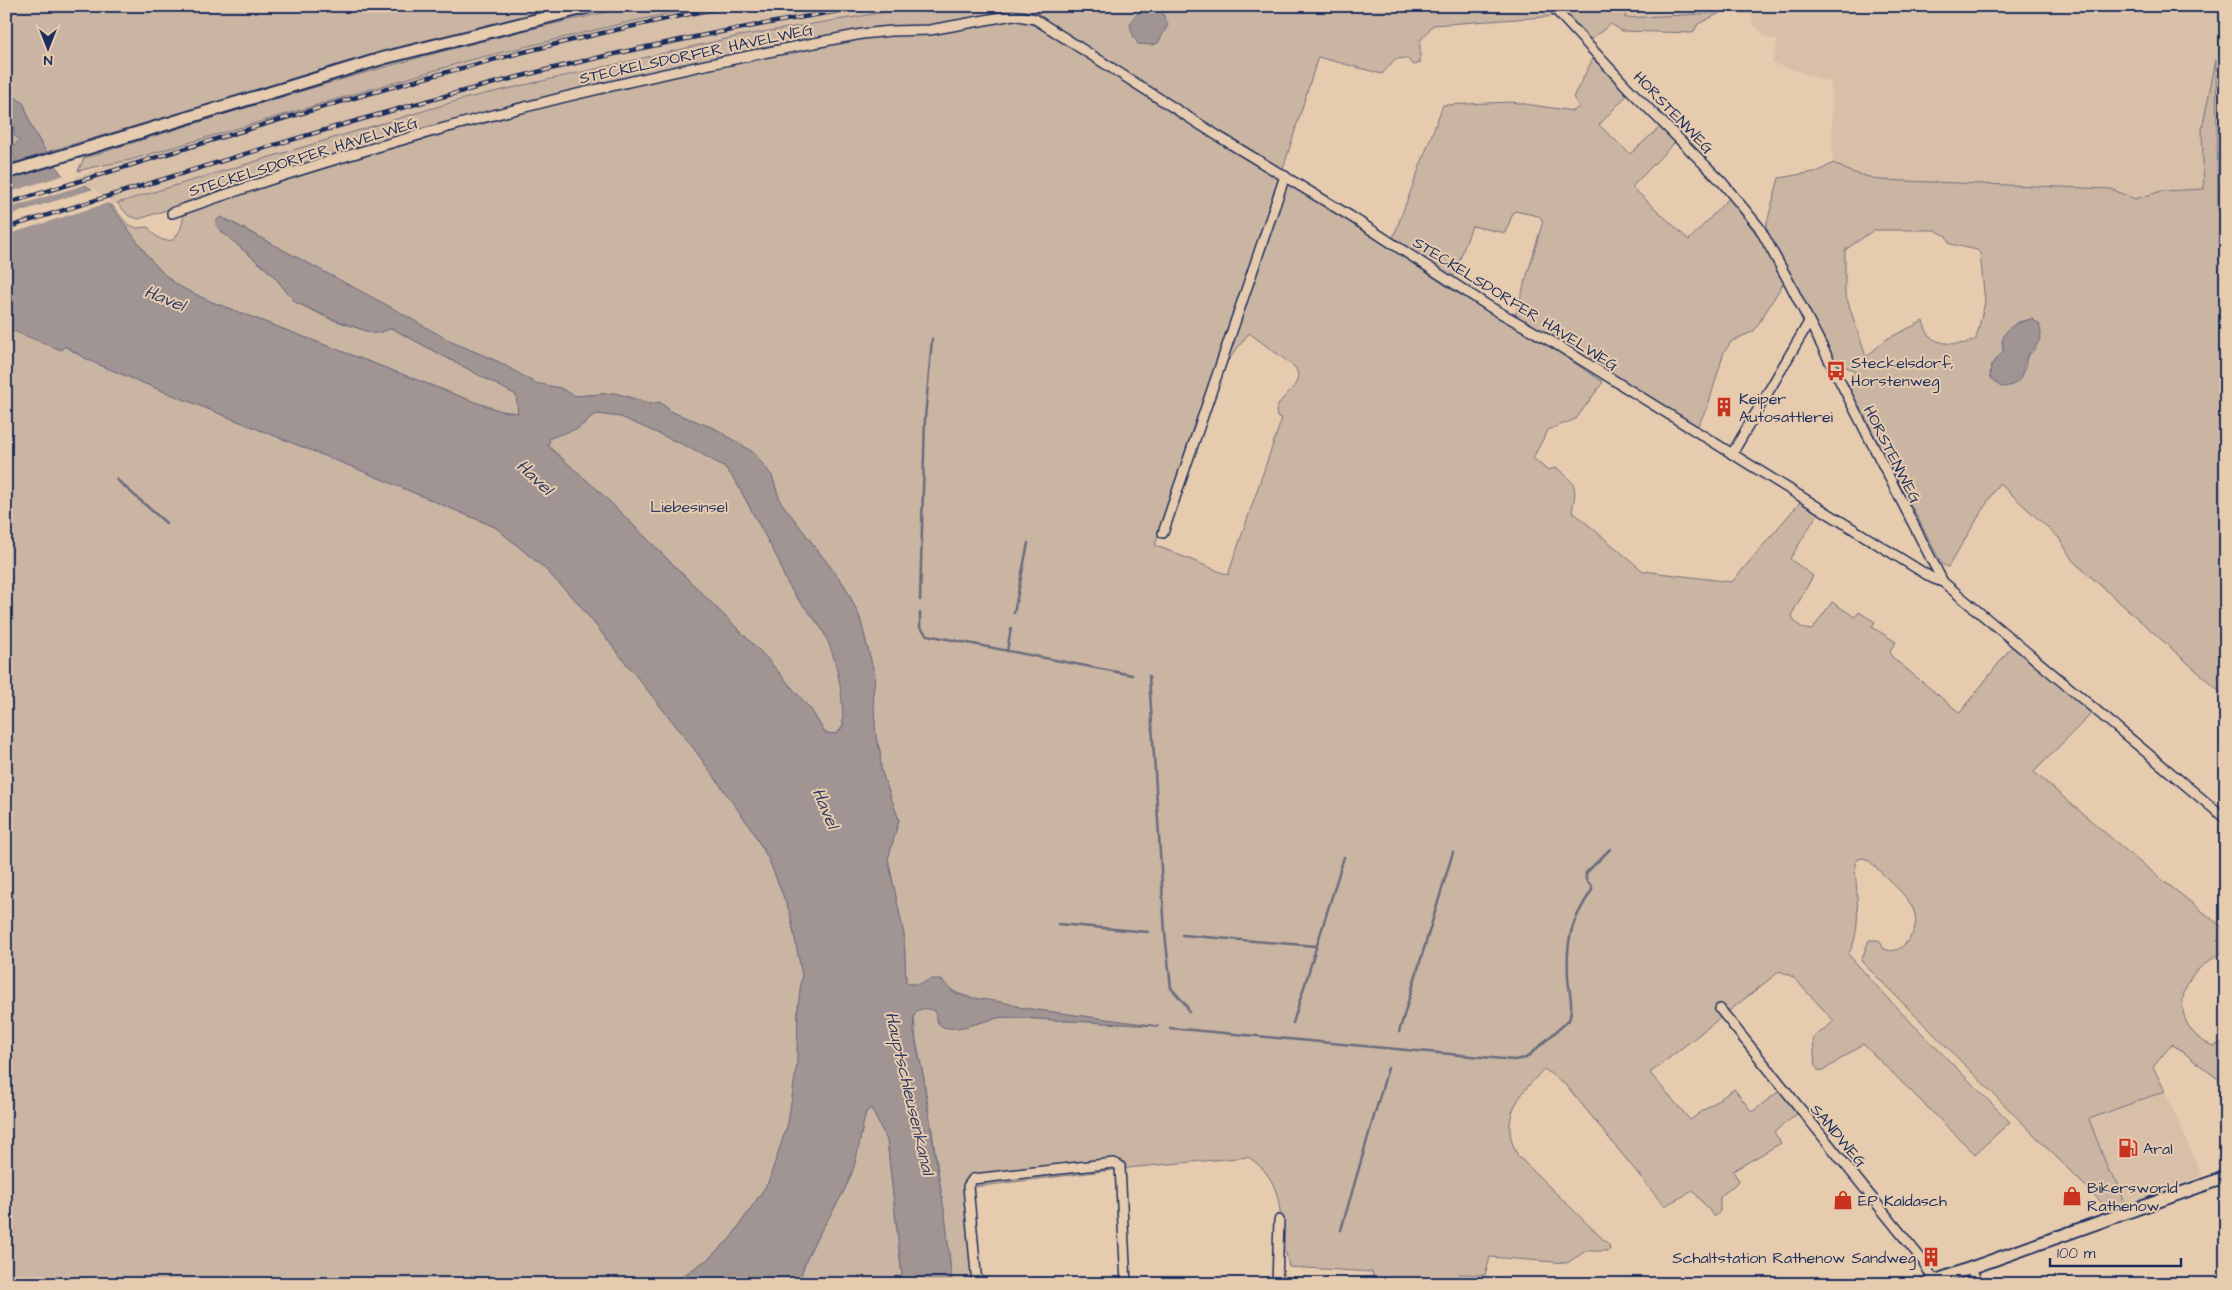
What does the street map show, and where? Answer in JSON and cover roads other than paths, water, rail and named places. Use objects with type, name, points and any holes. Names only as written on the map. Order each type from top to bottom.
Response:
[{"type":"main road","points":[[6,173],[384,58],[592,6]]},
{"type":"main road","points":[[1930,1282],[2226,1177]]},
{"type":"street","name":"HORSTENWEG","points":[[1552,6],[1628,88],[1722,182],[1733,199],[1759,227],[1943,582],[2226,819]]},
{"type":"street","name":"STECKELSDORFER HAVELWEG","points":[[172,213],[236,190],[436,130],[639,78],[862,34],[891,30],[930,30],[1013,14],[1035,19],[1490,307],[1554,343],[1932,578],[1943,582]]},
{"type":"street","points":[[1163,533],[1285,176]]},
{"type":"street","points":[[1732,454],[1809,322]]},
{"type":"street","name":"SANDWEG","points":[[1720,1009],[1922,1261],[1930,1282]]},
{"type":"street","points":[[977,1284],[968,1186],[973,1178],[1114,1163],[1120,1166],[1126,1284]]},
{"type":"street","points":[[1277,1284],[1279,1220]]},
{"type":"street","points":[[1971,1268],[1978,1284]]},
{"type":"water","points":[[1148,8],[1160,8],[1168,25],[1158,43],[1152,45],[1138,44],[1132,32],[1131,22],[1136,15]]},
{"type":"water","points":[[6,90],[24,104],[31,126],[62,175],[94,191],[108,204],[153,262],[170,280],[212,302],[475,402],[501,411],[518,413],[516,395],[393,329],[372,333],[330,318],[295,302],[272,274],[222,232],[216,225],[217,220],[221,217],[387,305],[452,342],[499,362],[535,383],[560,388],[575,396],[615,393],[651,404],[659,402],[672,412],[716,429],[754,453],[772,476],[780,501],[845,586],[860,618],[875,677],[873,694],[876,738],[880,751],[881,770],[899,820],[888,859],[904,935],[906,982],[920,984],[935,979],[942,981],[957,994],[1006,1003],[1022,1008],[1159,1026],[1003,1017],[970,1026],[946,1028],[939,1024],[934,1010],[922,1009],[916,1012],[914,1017],[914,1034],[924,1079],[946,1223],[952,1284],[903,1284],[887,1140],[871,1108],[866,1112],[857,1155],[849,1180],[814,1244],[799,1284],[671,1284],[708,1259],[730,1239],[768,1183],[788,1123],[797,1065],[798,1007],[802,975],[790,913],[769,860],[751,828],[692,746],[578,603],[543,567],[495,527],[88,360],[65,346],[61,350],[6,328],[6,165],[16,161],[11,150],[19,140],[14,135],[14,128],[6,122]],"holes":[[[598,414],[621,417],[693,449],[725,467],[736,482],[780,563],[787,583],[817,622],[828,642],[839,677],[842,701],[843,726],[837,734],[825,733],[812,711],[763,654],[601,493],[548,446],[550,438],[579,428],[592,416]]]},
{"type":"water","points":[[2032,319],[2039,324],[2041,329],[2039,341],[2025,359],[2022,375],[2016,383],[2001,387],[1990,378],[1991,365],[2003,352],[2004,334],[2010,327]]},
{"type":"waterway","points":[[920,600],[925,418],[932,339]]},
{"type":"waterway","points":[[116,479],[166,523]]},
{"type":"waterway","points":[[1014,613],[1028,543]]},
{"type":"waterway","points":[[920,613],[920,627],[927,635],[1132,675]]},
{"type":"waterway","points":[[1007,651],[1011,628]]},
{"type":"waterway","points":[[1149,676],[1165,933],[1171,988],[1186,1005],[1189,1012]]},
{"type":"waterway","points":[[1170,1028],[1514,1060],[1526,1058],[1569,1020],[1571,1004],[1568,951],[1571,931],[1579,912],[1592,890],[1592,887],[1586,880],[1586,873],[1610,849]]},
{"type":"waterway","points":[[1399,1032],[1453,852]]},
{"type":"waterway","points":[[1293,1023],[1344,857]]},
{"type":"waterway","points":[[1058,924],[1148,932]]},
{"type":"waterway","points":[[1182,935],[1316,946]]},
{"type":"waterway","points":[[1341,1230],[1388,1068]]},
{"type":"railway","points":[[6,204],[366,94],[547,46],[730,6]]},
{"type":"railway","points":[[6,228],[386,112],[514,78],[691,38],[870,6]]},
{"type":"place","name":"Steckelsdorf, Horstenweg","points":[[1836,371]]},
{"type":"place","name":"Keiper Autosattlerei","points":[[1724,407]]},
{"type":"place","name":"Aral","points":[[2128,1148]]},
{"type":"place","name":"Bikersworld Rathenow","points":[[2072,1196]]},
{"type":"place","name":"EP Kaldasch","points":[[1843,1200]]},
{"type":"place","name":"Schaltstation Rathenow Sandweg","points":[[1931,1257]]},
{"type":"water label","name":"Havel","points":[[165,298]]},
{"type":"water label","name":"Havel","points":[[535,477]]},
{"type":"water label","name":"Havel","points":[[826,808]]},
{"type":"water label","name":"Hauptschleusenkanal","points":[[910,1093]]},
{"type":"park label","name":"Liebesinsel","points":[[689,506]]}]
